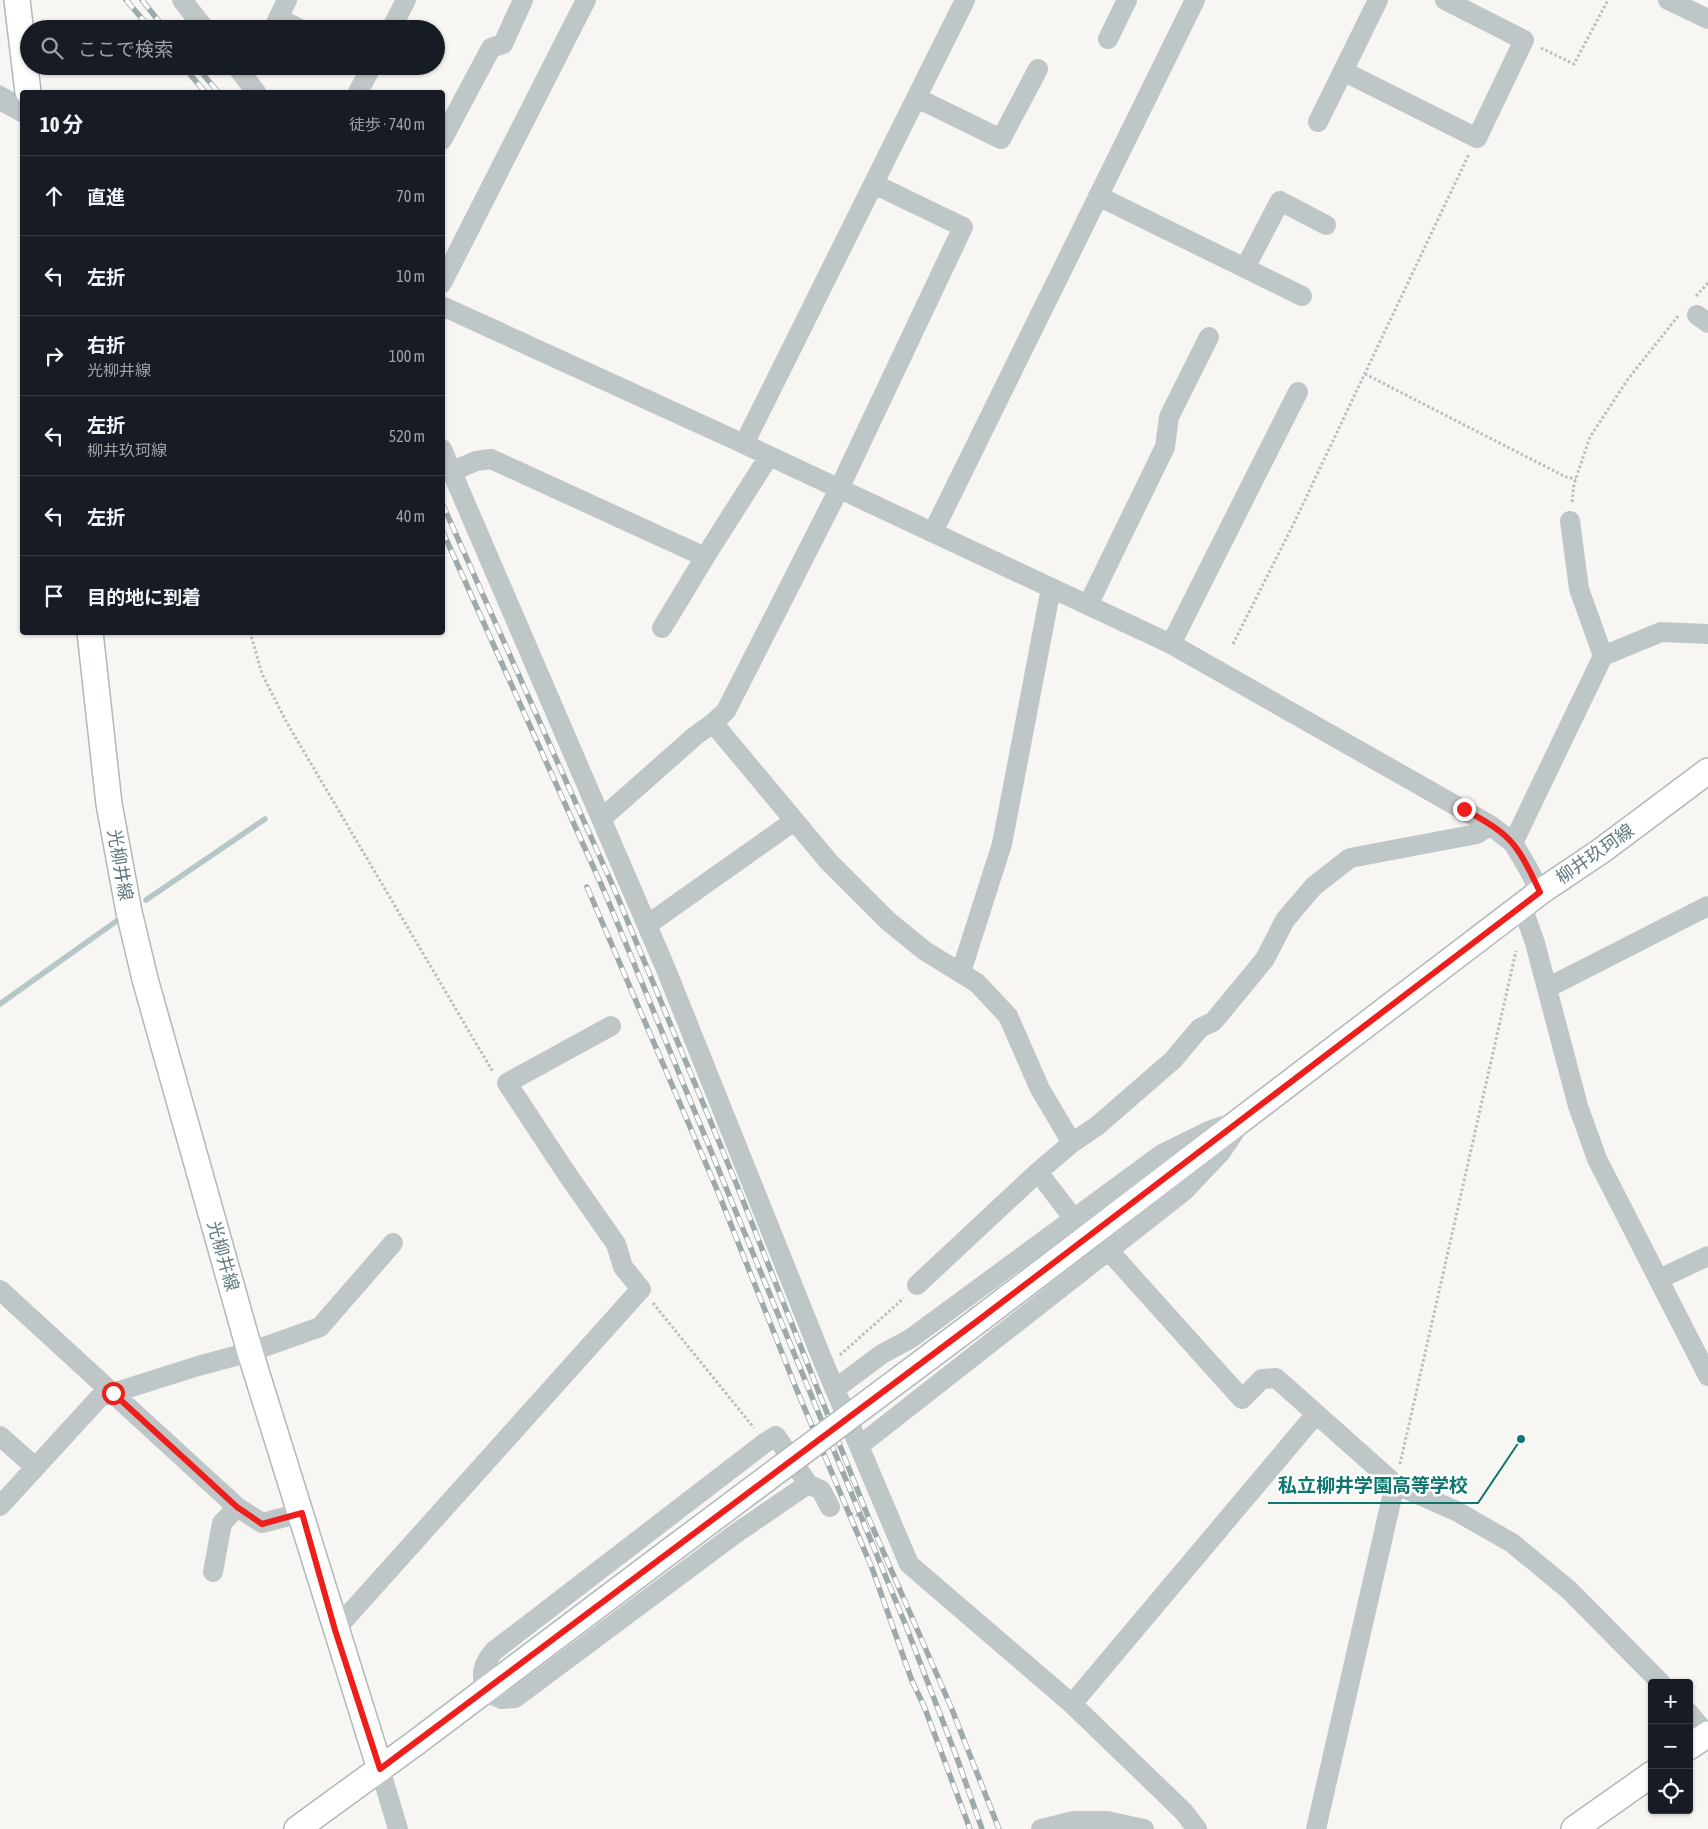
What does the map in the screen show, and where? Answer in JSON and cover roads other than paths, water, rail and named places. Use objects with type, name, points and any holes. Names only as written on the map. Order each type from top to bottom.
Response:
[{"type":"main road","points":[[18,0],[20,20]]},
{"type":"main road","points":[[26,75],[27,89]]},
{"type":"main road","name":"光柳井線","points":[[90,635],[109,804],[129,912],[145,979],[250,1352],[302,1513],[335,1630],[380,1769]]},
{"type":"main road","name":"柳井玖珂線","points":[[380,1769],[980,1319],[1531,899],[1601,851],[1708,771]]},
{"type":"main road","points":[[297,1829],[380,1769]]},
{"type":"main road","points":[[1574,1829],[1648,1777]]},
{"type":"street","points":[[182,0],[198,20]]},
{"type":"street","points":[[277,20],[287,0]]},
{"type":"street","points":[[396,20],[406,0]]},
{"type":"street","points":[[445,134],[491,48],[503,44],[523,0]]},
{"type":"street","points":[[445,277],[586,0]]},
{"type":"street","points":[[744,444],[965,0]]},
{"type":"street","points":[[1108,39],[1126,0]]},
{"type":"street","points":[[933,532],[1195,0]]},
{"type":"street","points":[[1318,122],[1378,0]]},
{"type":"street","points":[[1343,71],[1477,138],[1524,40],[1445,0]]},
{"type":"street","points":[[1668,0],[1708,19]]},
{"type":"street","points":[[917,98],[1001,139],[1038,69]]},
{"type":"street","points":[[359,90],[367,75]]},
{"type":"street","points":[[0,100],[20,111]]},
{"type":"street","points":[[601,816],[609,812],[695,736],[726,712],[839,489],[963,227],[874,184]]},
{"type":"street","points":[[1098,196],[1302,296]]},
{"type":"street","points":[[1245,268],[1280,201],[1326,225]]},
{"type":"street","points":[[445,307],[744,444],[1171,644],[1490,825],[1513,843],[1530,870],[1536,943],[1578,1106],[1597,1159],[1708,1376]]},
{"type":"street","points":[[1088,605],[1166,447],[1169,417],[1209,337]]},
{"type":"street","points":[[1171,644],[1298,392]]},
{"type":"street","points":[[445,455],[647,924],[823,1361],[909,1564],[1072,1704],[1183,1810],[1197,1829]]},
{"type":"street","points":[[662,628],[769,456]]},
{"type":"street","points":[[453,471],[476,461],[491,459],[705,557]]},
{"type":"street","points":[[1570,521],[1579,588],[1603,656]]},
{"type":"street","points":[[961,972],[1002,844],[1051,588]]},
{"type":"street","points":[[1513,843],[1603,656],[1661,632],[1708,634]]},
{"type":"street","points":[[713,723],[829,862],[888,921],[925,951],[977,983],[1008,1016],[1040,1089],[1072,1142]]},
{"type":"street","points":[[647,924],[794,821]]},
{"type":"street","points":[[917,1285],[1072,1142],[1097,1126],[1174,1060],[1200,1028],[1213,1022],[1265,959],[1285,920],[1314,886],[1350,858],[1477,834],[1490,825]]},
{"type":"street","points":[[1547,988],[1708,906]]},
{"type":"street","points":[[335,1630],[641,1288],[623,1267],[616,1244],[507,1083],[610,1026]]},
{"type":"street","points":[[835,1389],[882,1354],[910,1339],[1162,1154],[1209,1131],[1243,1119]]},
{"type":"street","points":[[859,1446],[1183,1192],[1221,1152],[1243,1119]]},
{"type":"street","points":[[1038,1172],[1074,1219]]},
{"type":"street","points":[[0,1506],[100,1396],[250,1352],[320,1327],[393,1243]]},
{"type":"street","points":[[1109,1251],[1242,1399],[1262,1379],[1276,1378],[1396,1484],[1456,1511],[1512,1543],[1569,1590],[1657,1679]]},
{"type":"street","points":[[1659,1279],[1708,1256]]},
{"type":"street","points":[[0,1290],[237,1507],[262,1524],[302,1513]]},
{"type":"street","points":[[910,1339],[941,1382]]},
{"type":"street","points":[[1072,1704],[1316,1414]]},
{"type":"street","points":[[0,1436],[35,1467]]},
{"type":"street","points":[[808,1484],[735,1534],[515,1698],[502,1699],[484,1692],[483,1674],[485,1661],[494,1651],[776,1436],[808,1484],[821,1490],[830,1507]]},
{"type":"street","points":[[1316,1829],[1396,1484]]},
{"type":"street","points":[[213,1572],[222,1522],[237,1507]]},
{"type":"street","points":[[1693,1720],[1703,1738]]},
{"type":"street","points":[[380,1769],[398,1829]]},
{"type":"street","points":[[1041,1829],[1074,1821],[1107,1821],[1144,1829]]},
{"type":"waterway","points":[[0,88],[20,99]]},
{"type":"waterway","points":[[146,900],[265,819]]},
{"type":"waterway","points":[[0,1004],[118,920]]},
{"type":"railway","points":[[126,0],[143,20]]},
{"type":"railway","points":[[142,0],[158,20]]},
{"type":"railway","points":[[191,75],[203,90]]},
{"type":"railway","points":[[204,75],[216,90]]},
{"type":"railway","points":[[445,510],[616,893],[736,1183],[869,1519],[951,1707],[999,1829]]},
{"type":"railway","points":[[445,537],[605,893],[906,1626],[982,1829]]},
{"type":"railway","points":[[587,887],[718,1192],[796,1388],[872,1568],[912,1681],[924,1706],[970,1829]]},
{"type":"place","name":"私立柳井学園高等学校","points":[[1521,1439]]}]
